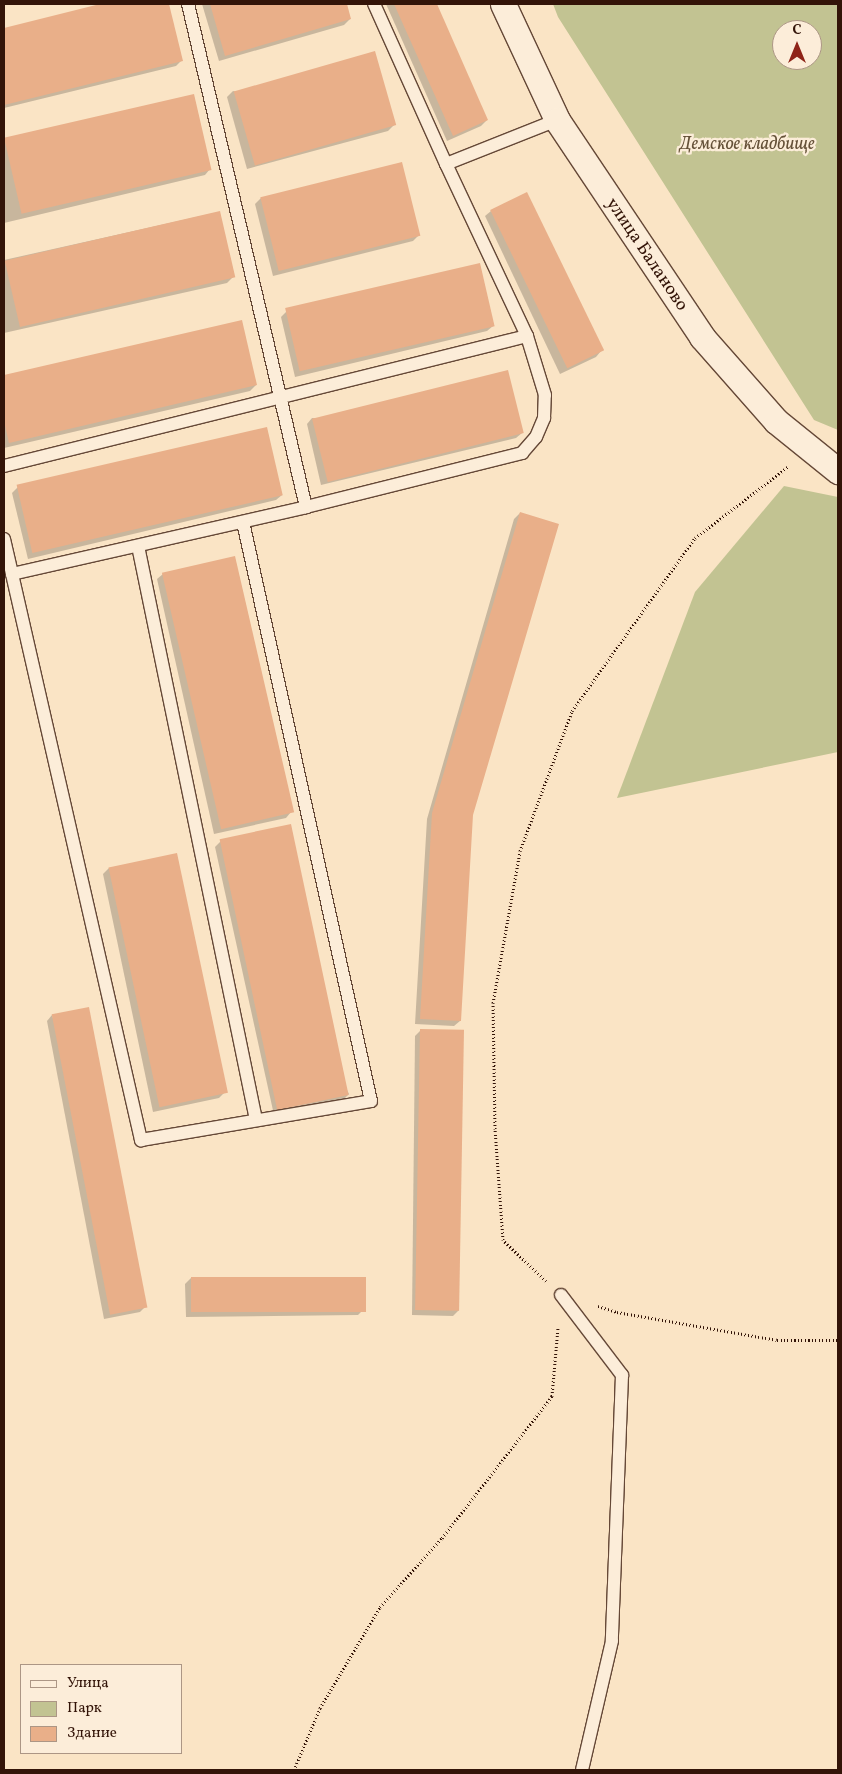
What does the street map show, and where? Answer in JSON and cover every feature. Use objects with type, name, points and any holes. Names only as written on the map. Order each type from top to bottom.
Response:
[{"type":"street","name":"улица Баланово","points":[[502,4],[557,120],[702,337],[776,421],[838,471]]},
{"type":"lane","points":[[188,4],[282,398],[306,507]]},
{"type":"lane","points":[[12,574],[243,522],[522,453],[536,437],[544,418],[545,394],[527,336],[446,164],[374,4]]},
{"type":"lane","points":[[446,164],[557,120]]},
{"type":"lane","points":[[4,466],[527,336]]},
{"type":"lane","points":[[4,539],[141,1140],[370,1101],[243,522]]},
{"type":"lane","points":[[138,546],[256,1120]]},
{"type":"lane","points":[[561,1295],[622,1375],[612,1641],[582,1770]]},
{"type":"path","points":[[811,449],[695,538],[572,711],[520,851],[493,1004],[495,1129],[503,1240],[561,1295],[617,1312],[777,1340],[838,1340]]},
{"type":"path","points":[[294,1770],[320,1708],[380,1608],[442,1538],[552,1396],[561,1295]]},
{"type":"green space","name":"Демское кладбище","points":[[553,4],[838,4],[838,430],[814,420],[558,17]]},
{"type":"green space","points":[[784,486],[838,497],[838,752],[617,798],[695,592]]},
{"type":"building","points":[[100,4],[169,4],[183,61],[4,105],[4,28]]},
{"type":"building","points":[[210,4],[347,4],[351,19],[225,56]]},
{"type":"building","points":[[394,4],[437,4],[488,120],[453,136]]},
{"type":"building","points":[[375,51],[396,125],[255,166],[234,92]]},
{"type":"building","points":[[194,94],[212,170],[22,214],[4,138]]},
{"type":"building","points":[[402,162],[420,236],[279,271],[260,197]]},
{"type":"building","points":[[527,192],[604,350],[567,368],[490,210]]},
{"type":"building","points":[[220,211],[235,277],[20,327],[5,261]]},
{"type":"building","points":[[480,263],[495,326],[300,371],[285,308]]},
{"type":"building","points":[[242,320],[257,385],[9,443],[4,421],[4,375]]},
{"type":"building","points":[[508,370],[524,433],[328,482],[312,419]]},
{"type":"building","points":[[267,427],[283,495],[32,553],[17,485]]},
{"type":"building","points":[[520,512],[559,524],[473,815],[461,1021],[420,1019],[432,813]]},
{"type":"building","points":[[235,556],[294,812],[221,829],[162,573]]},
{"type":"building","points":[[291,824],[349,1095],[277,1110],[220,839]]},
{"type":"building","points":[[177,853],[228,1093],[159,1107],[109,868]]},
{"type":"building","points":[[89,1007],[147,1307],[110,1315],[52,1014]]},
{"type":"building","points":[[420,1029],[464,1030],[459,1311],[415,1310]]},
{"type":"building","points":[[191,1277],[366,1277],[366,1312],[191,1312]]}]
